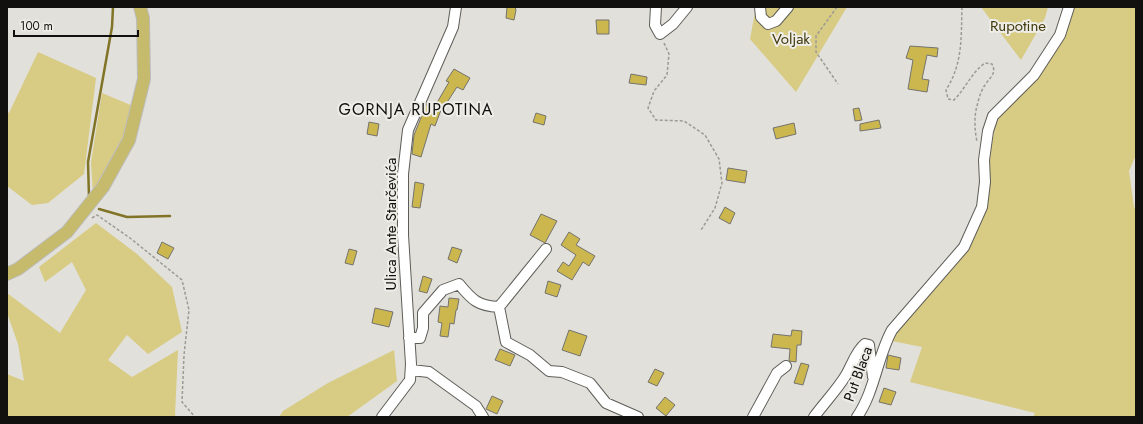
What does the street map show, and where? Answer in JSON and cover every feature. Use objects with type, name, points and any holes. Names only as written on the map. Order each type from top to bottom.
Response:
[{"type":"main road","points":[[7,274],[18,269],[67,232],[103,186],[129,140],[144,79],[143,18],[140,7]]},
{"type":"street","name":"Ulica Ante Starčevića","points":[[382,417],[410,380],[411,370],[403,235],[403,174],[408,130],[453,27],[456,7]]},
{"type":"street","points":[[656,7],[655,25],[660,34],[674,24],[687,7]]},
{"type":"street","points":[[760,7],[761,18],[768,24],[776,22],[788,7]]},
{"type":"street","name":"Put Blaca","points":[[857,417],[865,406],[886,340],[892,330],[964,247],[982,208],[985,182],[984,160],[988,131],[993,116],[1034,75],[1060,35],[1069,7]]},
{"type":"street","points":[[498,307],[546,249]]},
{"type":"street","points":[[409,338],[420,338],[423,328],[423,313],[443,290],[459,284],[469,297],[483,306],[498,307]]},
{"type":"street","points":[[498,307],[506,342],[530,354],[549,370],[562,372],[590,383],[606,403],[638,417]]},
{"type":"street","points":[[814,417],[846,377],[857,357],[859,348],[865,344],[869,345],[874,381]]},
{"type":"street","points":[[753,417],[778,373],[786,366]]},
{"type":"street","points":[[411,370],[429,372],[476,406],[483,417]]},
{"type":"path","points":[[837,7],[816,36],[816,52],[838,84]]},
{"type":"path","points":[[962,7],[960,57],[954,77],[946,90],[948,99],[954,100],[962,92],[977,68],[985,62],[992,64],[994,69],[992,78],[985,85],[976,110],[974,126],[977,145]]},
{"type":"path","points":[[660,34],[669,54],[667,75],[654,91],[648,108],[656,120],[684,121],[705,135],[719,159],[722,184],[715,208],[701,230]]},
{"type":"path","points":[[91,218],[97,215],[130,238],[182,280],[189,310],[184,355],[182,402],[195,417]]},
{"type":"green space","name":"Voljak","points":[[756,7],[847,7],[796,92],[750,39]]},
{"type":"green space","name":"Rupotine","points":[[981,7],[1048,7],[1045,18],[1021,60]]},
{"type":"green space","points":[[1074,7],[1136,7],[1136,155],[1129,171],[1134,207],[1136,209],[1136,417],[1033,417],[1035,413],[910,382],[922,347],[892,341],[912,313],[965,250],[978,228],[985,201],[991,148],[997,121],[1068,24]]},
{"type":"green space","points":[[38,52],[96,78],[84,174],[48,203],[32,205],[7,186],[7,112],[9,113]]},
{"type":"green space","points":[[102,93],[133,106],[124,135],[93,194],[91,162]]},
{"type":"green space","points":[[96,223],[137,254],[172,287],[182,332],[148,354],[127,335],[108,360],[132,377],[178,350],[175,415],[177,417],[7,417],[7,374],[24,381],[18,344],[7,313],[7,293],[60,333],[86,290],[72,262],[45,282],[39,267]]},
{"type":"green space","points":[[394,350],[397,381],[347,417],[279,417],[283,411],[328,383]]},
{"type":"building","points":[[507,7],[515,7],[516,10],[514,20],[506,18]]},
{"type":"building","points":[[596,20],[609,20],[609,34],[597,34]]},
{"type":"building","points":[[910,46],[938,48],[937,57],[927,55],[922,79],[929,80],[927,92],[908,89],[913,60],[906,58]]},
{"type":"building","points":[[454,69],[470,78],[463,90],[457,87],[446,104],[444,102],[435,126],[431,124],[421,157],[412,154],[414,135],[427,103],[435,106],[449,82],[446,81]]},
{"type":"building","points":[[631,74],[647,77],[646,85],[629,83]]},
{"type":"building","points":[[859,108],[862,120],[855,121],[853,109]]},
{"type":"building","points":[[536,113],[546,116],[544,125],[533,122]]},
{"type":"building","points":[[879,120],[881,128],[860,131],[860,124]]},
{"type":"building","points":[[369,122],[379,124],[377,136],[367,134]]},
{"type":"building","points":[[794,123],[796,134],[776,139],[773,128]]},
{"type":"building","points":[[728,168],[747,171],[745,183],[726,180]]},
{"type":"building","points":[[415,182],[424,184],[420,208],[412,207]]},
{"type":"building","points":[[725,207],[735,213],[730,224],[719,218]]},
{"type":"building","points":[[541,214],[557,221],[545,243],[530,235]]},
{"type":"building","points":[[569,232],[580,239],[576,245],[595,256],[589,266],[583,262],[572,280],[557,271],[563,262],[569,266],[576,255],[561,245]]},
{"type":"building","points":[[162,242],[174,248],[168,259],[157,253]]},
{"type":"building","points":[[452,247],[462,250],[457,263],[448,259]]},
{"type":"building","points":[[349,249],[357,251],[353,265],[345,263]]},
{"type":"building","points":[[423,276],[432,279],[427,293],[419,291]]},
{"type":"building","points":[[548,281],[561,285],[557,297],[545,293]]},
{"type":"building","points":[[449,298],[459,299],[454,324],[450,323],[448,337],[440,336],[442,323],[438,322],[440,306],[448,307]]},
{"type":"building","points":[[375,308],[393,312],[389,327],[372,323]]},
{"type":"building","points":[[569,330],[587,336],[580,356],[562,350]]},
{"type":"building","points":[[792,330],[802,331],[801,345],[797,345],[796,362],[789,361],[790,349],[771,347],[773,334],[791,336]]},
{"type":"building","points":[[500,349],[515,355],[510,366],[495,360]]},
{"type":"building","points":[[888,355],[901,358],[899,370],[886,368]]},
{"type":"building","points":[[801,363],[809,365],[803,385],[794,383]]},
{"type":"building","points":[[655,369],[664,373],[657,386],[648,382]]},
{"type":"building","points":[[884,388],[896,392],[891,405],[879,402]]},
{"type":"building","points":[[492,396],[503,401],[497,414],[486,409]]},
{"type":"building","points":[[665,397],[675,405],[666,416],[656,408]]},
{"type":"waterway","points":[[89,197],[88,162],[112,27],[113,7]]},
{"type":"waterway","points":[[99,209],[127,217],[170,216]]},
{"type":"district","name":"GORNJA RUPOTINA","points":[[416,109]]}]
